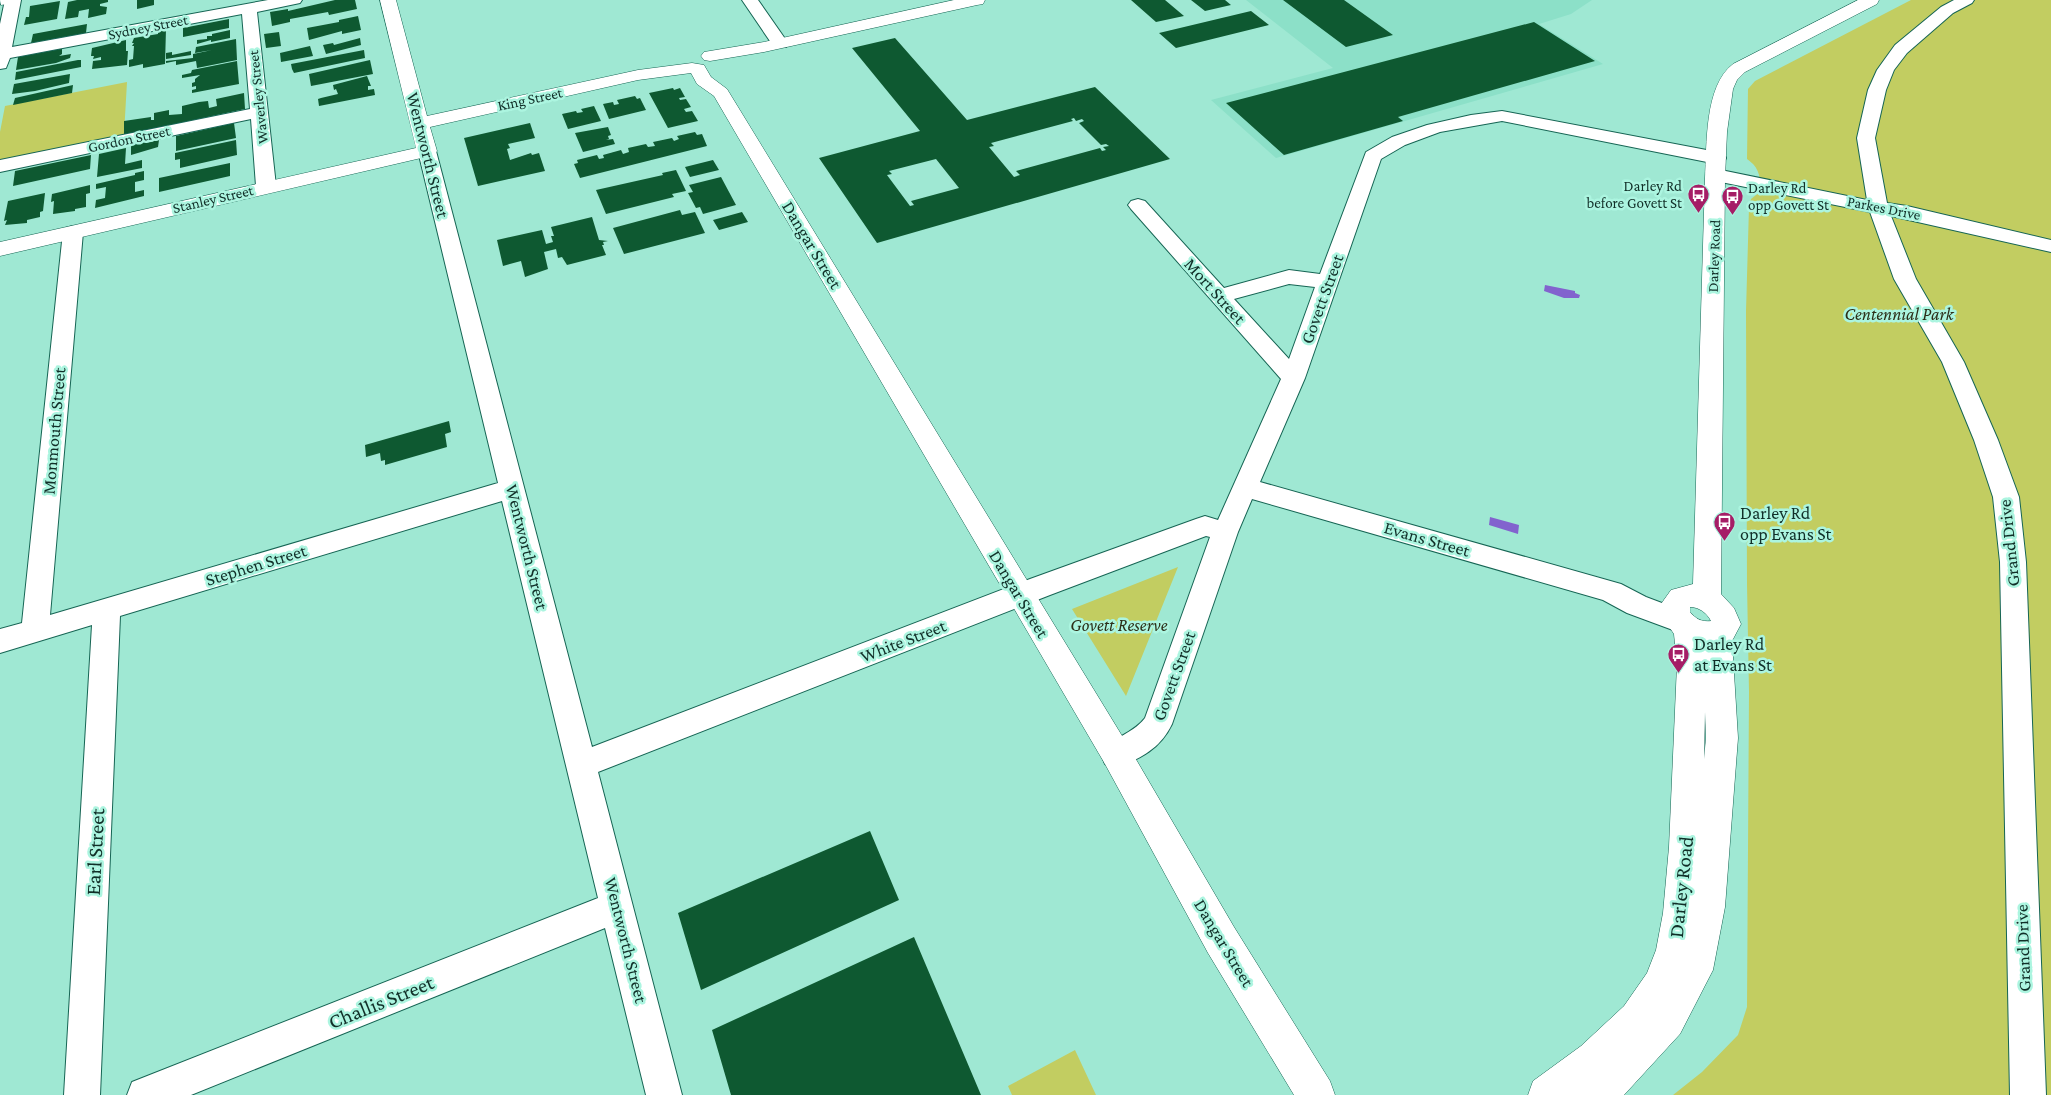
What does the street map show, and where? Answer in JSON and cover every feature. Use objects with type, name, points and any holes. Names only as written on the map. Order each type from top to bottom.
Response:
[{"type":"street","points":[[1,59],[12,0]]},
{"type":"street","name":"Sydney Street","points":[[1,59],[294,0]]},
{"type":"street","name":"Wentworth Street","points":[[388,0],[421,123],[664,1095]]},
{"type":"street","points":[[750,0],[772,45]]},
{"type":"street","name":"King Street","points":[[421,123],[638,75],[706,67],[772,45],[977,0]]},
{"type":"street","name":"Darley Road","points":[[1547,1095],[1596,1060],[1623,1036],[1644,1012],[1661,985],[1671,962],[1678,934],[1688,835],[1693,658],[1690,611],[1709,444],[1718,123],[1724,88],[1731,74],[1750,61],[1871,0]]},
{"type":"street","name":"Grand Drive","points":[[1966,0],[1947,10],[1901,49],[1886,70],[1880,83],[1866,138],[1878,208],[1905,279],[1953,362],[1986,440],[2006,497],[2013,562],[2028,1095]]},
{"type":"street","name":"Waverley Street","points":[[249,9],[266,186]]},
{"type":"street","name":"Dangar Street","points":[[706,67],[1116,754],[1221,940],[1316,1095]]},
{"type":"street","name":"Gordon Street","points":[[0,166],[259,112]]},
{"type":"street","name":"Govett Street","points":[[1116,754],[1138,745],[1149,736],[1157,724],[1225,532],[1293,378],[1373,156],[1383,147],[1399,139],[1480,117],[1502,116],[1717,166]]},
{"type":"street","name":"Stanley Street","points":[[0,249],[427,150]]},
{"type":"street","name":"Parkes Drive","points":[[1717,166],[1878,208],[1955,222],[2051,246]]},
{"type":"street","name":"Mort Street","points":[[1138,205],[1293,378]]},
{"type":"street","name":"Monmouth Street","points":[[35,631],[73,232]]},
{"type":"street","points":[[1219,296],[1289,277],[1328,282]]},
{"type":"street","name":"Evans Street","points":[[1244,487],[1611,592],[1629,603],[1660,613],[1690,611]]},
{"type":"street","name":"Stephen Street","points":[[0,641],[512,488]]},
{"type":"street","name":"White Street","points":[[582,765],[1020,595],[1205,526],[1225,532]]},
{"type":"street","name":"Earl Street","points":[[82,1095],[108,609]]},
{"type":"street","name":"Darley Road","points":[[1592,1095],[1607,1085],[1667,1021],[1695,970],[1708,908],[1722,738],[1717,640],[1722,631],[1706,635],[1690,611]]},
{"type":"street","name":"Challis Street","points":[[145,1095],[618,907]]},
{"type":"shaded area","points":[[1246,0],[1592,0],[1571,14],[1539,24],[1603,64],[1276,158],[1211,100],[1333,68]]},
{"type":"shaded area","points":[[1545,285],[1575,291],[1575,293],[1580,295],[1579,298],[1564,298],[1544,291]]},
{"type":"shaded area","points":[[1490,517],[1519,525],[1518,534],[1489,525]]},
{"type":"green space","name":"Centennial Park","points":[[1911,0],[2051,0],[2051,1095],[1673,1095],[1702,1072],[1738,1035],[1747,1007],[1749,692],[1746,311],[1749,207],[1751,199],[1761,191],[1760,177],[1757,169],[1747,159],[1748,89],[1755,81]]},
{"type":"green space","points":[[127,82],[124,134],[0,160],[0,132],[5,106]]},
{"type":"green space","name":"Govett Reserve","points":[[1178,567],[1126,696],[1072,609]]},
{"type":"green space","points":[[1075,1050],[1096,1095],[1012,1095],[1008,1086]]},
{"type":"building","points":[[77,0],[108,0],[108,2],[100,4],[100,6],[107,7],[106,14],[88,18],[89,9],[79,11],[78,17],[65,19],[68,2]]},
{"type":"building","points":[[137,0],[154,0],[154,5],[137,9]]},
{"type":"building","points":[[335,0],[355,0],[357,9],[329,15],[328,12],[290,19],[290,22],[272,26],[270,12],[288,9],[288,11]]},
{"type":"building","points":[[1131,0],[1165,0],[1184,16],[1156,22]]},
{"type":"building","points":[[1191,0],[1225,0],[1231,5],[1205,11]]},
{"type":"building","points":[[1283,0],[1344,0],[1393,35],[1346,47]]},
{"type":"building","points":[[60,1],[57,19],[24,25],[26,17],[29,17],[30,6]]},
{"type":"building","points":[[1251,11],[1269,25],[1176,48],[1159,33]]},
{"type":"building","points":[[358,16],[361,30],[342,34],[342,31],[309,40],[307,28]]},
{"type":"building","points":[[229,19],[229,28],[183,37],[183,28]]},
{"type":"building","points":[[1534,22],[1595,61],[1398,117],[1403,121],[1284,155],[1226,103]]},
{"type":"building","points":[[87,24],[86,33],[31,43],[33,34]]},
{"type":"building","points":[[166,29],[165,64],[143,68],[143,64],[129,67],[129,60],[133,59],[134,46],[132,46],[134,43],[132,43],[134,38],[158,34],[158,30]]},
{"type":"building","points":[[230,30],[230,38],[197,44],[197,40],[207,39],[207,36],[212,36],[212,34]]},
{"type":"building","points":[[279,32],[281,46],[266,48],[264,34]]},
{"type":"building","points":[[360,38],[361,45],[326,54],[323,45],[333,43],[334,45]]},
{"type":"building","points":[[895,38],[967,120],[1095,87],[1170,159],[877,243],[819,158],[920,131],[852,48]],"holes":[[[1074,118],[1076,121],[1082,119],[1084,121],[1079,123],[1101,145],[1106,144],[1109,146],[1103,147],[1106,150],[1102,151],[1100,148],[1016,171],[1020,175],[1014,177],[989,147],[994,146],[991,143],[1073,121],[1071,119]],[[936,159],[959,188],[911,201],[914,205],[910,206],[887,175],[892,174],[889,171]]]},
{"type":"building","points":[[236,39],[237,60],[197,68],[196,61],[176,65],[176,61],[166,63],[166,61],[193,58],[193,54],[212,50],[195,53],[196,47]]},
{"type":"building","points":[[126,40],[126,51],[128,51],[127,65],[92,69],[93,61],[101,60],[101,57],[93,59],[94,56],[91,56],[92,48]]},
{"type":"building","points":[[310,46],[313,56],[281,62],[280,53]]},
{"type":"building","points":[[62,49],[62,54],[59,56],[71,54],[70,58],[56,63],[16,70],[18,57]]},
{"type":"building","points":[[364,50],[365,58],[294,73],[292,69],[291,64]]},
{"type":"building","points":[[191,51],[191,55],[166,59],[166,53],[172,52],[172,55]]},
{"type":"building","points":[[81,60],[81,67],[15,80],[16,72]]},
{"type":"building","points":[[370,60],[373,74],[311,86],[309,74]]},
{"type":"building","points":[[237,61],[239,84],[192,93],[196,86],[192,87],[192,83],[200,75],[182,78],[182,75],[191,73],[192,70]]},
{"type":"building","points":[[70,74],[69,83],[12,94],[14,84]]},
{"type":"building","points":[[367,76],[371,86],[368,86],[368,90],[374,89],[375,95],[319,106],[318,99],[338,94],[336,89],[334,90],[333,85]]},
{"type":"building","points":[[73,85],[72,93],[13,105],[15,98]]},
{"type":"building","points":[[673,88],[674,90],[680,88],[685,97],[679,98],[680,100],[686,99],[691,107],[684,109],[686,112],[692,111],[698,121],[668,128],[649,93]]},
{"type":"building","points":[[244,93],[245,109],[124,135],[124,121],[151,117],[151,120],[154,120],[154,113],[169,110],[169,115],[182,114],[182,106],[199,102],[208,101],[209,108],[217,106],[216,99]]},
{"type":"building","points":[[635,96],[637,99],[640,98],[646,110],[609,119],[603,104],[613,102],[614,105],[619,104],[617,100]]},
{"type":"building","points":[[594,106],[601,121],[568,129],[562,114],[576,111],[577,113],[583,112],[581,109]]},
{"type":"building","points":[[234,123],[236,138],[176,151],[176,136]]},
{"type":"building","points":[[530,123],[535,138],[508,144],[510,148],[507,149],[510,160],[531,153],[532,155],[539,153],[545,171],[478,186],[464,138]]},
{"type":"building","points":[[608,127],[611,135],[606,140],[613,139],[615,144],[583,152],[575,133]]},
{"type":"building","points":[[695,132],[697,135],[702,134],[707,146],[580,178],[574,164],[578,163],[577,160],[597,155],[599,159],[604,158],[603,155],[621,150],[623,154],[629,152],[628,148],[646,144],[648,147],[655,146],[653,142],[672,138],[674,141],[679,139],[677,136]]},
{"type":"building","points":[[159,140],[158,147],[131,155],[131,145]]},
{"type":"building","points":[[236,140],[237,155],[180,168],[180,159],[175,160],[175,153]]},
{"type":"building","points":[[126,148],[125,164],[142,160],[142,168],[97,177],[99,154]]},
{"type":"building","points":[[91,155],[90,169],[13,186],[15,171]]},
{"type":"building","points":[[713,160],[719,170],[690,177],[685,167]]},
{"type":"building","points":[[230,163],[230,176],[159,192],[159,178]]},
{"type":"building","points":[[676,170],[686,191],[672,194],[674,197],[606,214],[596,190],[663,175],[662,173]]},
{"type":"building","points":[[144,171],[144,180],[135,182],[135,192],[144,190],[144,196],[95,208],[96,200],[105,198],[106,187],[96,189],[96,184],[135,175],[135,173]]},
{"type":"building","points":[[721,177],[736,205],[703,214],[700,207],[696,208],[688,193],[693,192],[689,185]]},
{"type":"building","points":[[90,185],[90,193],[86,194],[86,207],[75,209],[75,211],[53,214],[54,201],[51,202],[52,194]]},
{"type":"building","points":[[45,193],[43,211],[40,212],[40,217],[27,220],[27,223],[5,225],[8,201]]},
{"type":"building","points":[[680,210],[682,215],[695,212],[705,233],[624,254],[613,228]]},
{"type":"building","points":[[742,212],[748,222],[719,230],[713,220]]},
{"type":"building","points":[[592,217],[599,240],[608,241],[603,242],[604,245],[602,245],[606,255],[567,265],[562,257],[558,258],[556,249],[544,252],[548,269],[525,277],[521,261],[503,266],[497,240],[542,230],[546,244],[553,242],[551,236],[554,236],[551,227]]},
{"type":"building","points":[[449,421],[451,432],[445,434],[447,447],[385,465],[385,460],[381,461],[380,453],[366,457],[365,445]]},
{"type":"building","points":[[870,831],[899,900],[701,990],[678,913]]},
{"type":"building","points":[[914,937],[981,1095],[731,1095],[712,1030]]},
{"type":"place","name":"Darley Rd before Govett St","points":[[1698,214]]},
{"type":"place","name":"Darley Rd opp Govett St","points":[[1732,216]]},
{"type":"place","name":"Darley Rd opp Evans St","points":[[1724,542]]},
{"type":"place","name":"Darley Rd at Evans St","points":[[1678,673]]}]
